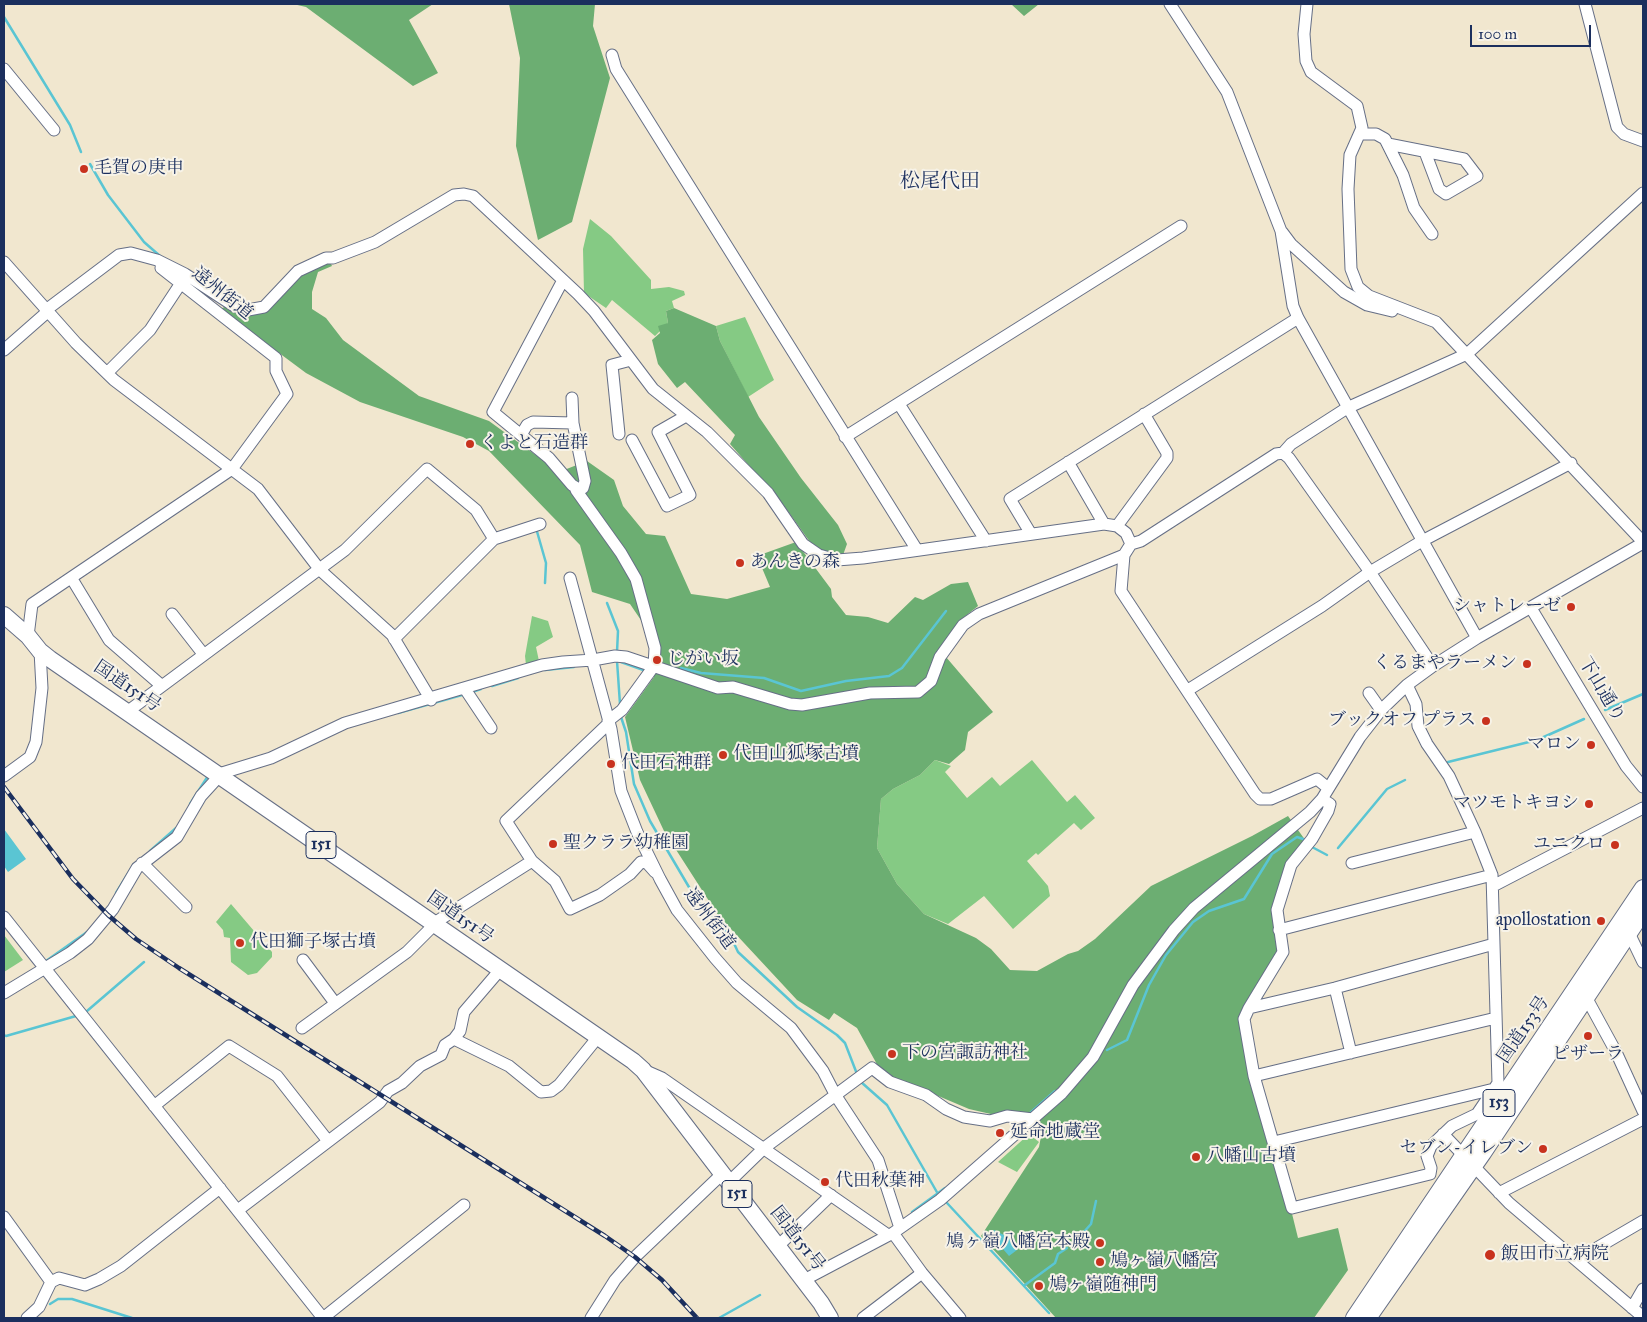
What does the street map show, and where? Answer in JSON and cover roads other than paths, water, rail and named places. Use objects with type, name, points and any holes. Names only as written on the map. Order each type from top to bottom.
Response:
[{"type":"highway","name":"国道151号","points":[[4,615],[28,636],[40,651],[217,776],[598,1037],[643,1070],[804,1280],[830,1318]]},
{"type":"highway","name":"国道153号","points":[[1368,1318],[1643,888]]},
{"type":"highway","name":"国道153号","points":[[1354,1318],[1586,997],[1643,912]]},
{"type":"street","points":[[1170,4],[1226,92],[1281,231],[1293,306],[1298,318],[1477,638]]},
{"type":"street","points":[[804,1280],[894,1232],[962,1184],[1062,1093],[1093,1057],[1133,984],[1174,930],[1194,908],[1310,812],[1322,799],[1360,737],[1381,710],[1407,685],[1432,666],[1477,638],[1643,543],[1436,322],[1369,296],[1358,287],[1353,276],[1349,248],[1348,189],[1350,155],[1362,128],[1357,106],[1311,72],[1306,61],[1304,34],[1307,4]]},
{"type":"street","points":[[1585,4],[1617,127],[1624,134],[1643,141]]},
{"type":"street","points":[[612,55],[616,69],[917,550]]},
{"type":"street","points":[[4,69],[54,130]]},
{"type":"street","points":[[1360,134],[1376,134],[1385,139],[1403,175],[1414,208],[1432,234]]},
{"type":"street","points":[[1388,144],[1464,160],[1477,176],[1446,194],[1439,189],[1425,152]]},
{"type":"street","points":[[1328,788],[1317,779],[1271,799],[1260,799],[1122,591],[1124,555],[1131,544],[1141,541],[1276,454],[1283,453],[1291,444],[1347,408],[1467,354],[1643,193]]},
{"type":"street","points":[[4,350],[45,314],[46,310],[119,255],[131,253],[146,256],[185,274],[234,306],[248,310],[264,307],[298,271],[326,258],[333,258],[375,242],[454,195],[464,194],[473,196],[594,311],[653,389],[707,432],[768,493],[804,544],[819,555],[846,560],[1104,524],[1117,526],[1126,533],[1131,544]]},
{"type":"street","points":[[845,437],[1181,226]]},
{"type":"street","points":[[1281,231],[1291,244],[1344,292],[1374,308],[1414,314]]},
{"type":"street","name":"遠州街道","points":[[146,256],[276,358],[276,371],[287,394],[232,469]]},
{"type":"street","points":[[4,262],[46,310],[107,373],[258,489],[320,570],[394,639],[431,700]]},
{"type":"street","points":[[563,280],[523,358],[493,408],[493,412],[558,466],[621,553],[636,579],[655,648],[654,666],[622,710],[506,821],[532,861],[555,881],[570,909],[600,895],[630,874],[641,862],[644,851],[636,836],[637,832]]},
{"type":"street","points":[[107,373],[150,330],[181,283]]},
{"type":"street","points":[[1031,534],[1010,499],[1298,318]]},
{"type":"street","points":[[619,434],[612,365],[630,360]]},
{"type":"street","points":[[572,398],[574,423],[585,480],[583,488],[576,490]]},
{"type":"street","points":[[899,404],[986,540]]},
{"type":"street","points":[[1117,526],[1167,458],[1167,453],[1144,414]]},
{"type":"street","points":[[632,440],[667,506],[690,495],[658,432],[686,416]]},
{"type":"street","points":[[521,435],[527,425],[533,422],[574,423]]},
{"type":"street","points":[[1283,453],[1289,458],[1370,572],[1432,666]]},
{"type":"street","points":[[1068,462],[1104,524]]},
{"type":"street","points":[[1188,690],[1322,606],[1370,572],[1422,541],[1570,463]]},
{"type":"street","points":[[28,636],[32,604],[72,579],[232,469]]},
{"type":"street","points":[[127,712],[345,550],[427,469],[476,510],[494,539]]},
{"type":"street","points":[[394,639],[494,539],[540,524]]},
{"type":"street","points":[[4,993],[44,967],[70,953],[88,939],[113,909],[129,878],[142,863],[177,837],[194,806],[217,776],[271,758],[345,724],[431,700],[542,665],[616,656],[654,666],[718,688],[733,687],[748,690],[790,704],[802,705],[870,693],[918,692],[931,681],[940,657],[950,640],[971,619],[1124,555]]},
{"type":"street","name":"遠州街道","points":[[570,578],[609,722],[621,791],[637,832],[660,879],[678,910],[715,958],[738,984],[791,1028],[823,1071],[836,1096],[878,1160],[894,1232],[922,1273],[960,1318]]},
{"type":"street","points":[[72,579],[109,640],[162,686]]},
{"type":"street","name":"下山通り","points":[[1532,608],[1626,766],[1643,787]]},
{"type":"street","points":[[172,614],[204,655]]},
{"type":"street","points":[[4,776],[30,756],[36,742],[42,688],[40,651]]},
{"type":"street","points":[[1322,799],[1330,804],[1328,811],[1312,839],[1289,871],[1277,910],[1283,952],[1244,1019],[1254,1076],[1292,1208],[1430,1174],[1431,1168],[1427,1156],[1431,1146],[1452,1126],[1477,1114],[1498,1083],[1492,881],[1476,832],[1449,776],[1427,744],[1418,726],[1416,704],[1407,685]]},
{"type":"street","points":[[465,689],[491,728]]},
{"type":"street","points":[[1369,693],[1381,710]]},
{"type":"street","points":[[1279,930],[1492,881],[1643,808]]},
{"type":"street","points":[[1352,863],[1476,832]]},
{"type":"street","points":[[302,1028],[407,952],[434,924],[532,861]]},
{"type":"street","points":[[641,862],[647,863],[660,879]]},
{"type":"street","points":[[142,863],[186,907]]},
{"type":"street","points":[[4,916],[323,1318],[464,1205]]},
{"type":"street","points":[[1629,933],[1643,962]]},
{"type":"street","points":[[1249,1008],[1335,988],[1494,944]]},
{"type":"street","points":[[303,960],[335,1003]]},
{"type":"street","points":[[238,1210],[380,1102],[388,1091],[402,1083],[420,1066],[441,1055],[445,1045],[454,1039],[460,1031],[464,1012],[500,970]]},
{"type":"street","points":[[1335,988],[1352,1054]]},
{"type":"street","points":[[1586,997],[1616,1052],[1643,1111]]},
{"type":"street","points":[[1254,1076],[1496,1018]]},
{"type":"street","points":[[454,1039],[509,1066],[541,1092],[551,1091],[559,1085],[598,1037]]},
{"type":"street","points":[[154,1106],[229,1046],[277,1076],[328,1141]]},
{"type":"street","points":[[591,1318],[616,1280],[635,1256],[764,1148],[872,1068],[890,1082],[926,1095],[946,1109],[964,1117],[990,1121],[1008,1116],[1033,1119]]},
{"type":"street","name":"遠州街道","points":[[643,1070],[662,1078],[831,1195],[894,1232]]},
{"type":"street","points":[[1274,1142],[1494,1089]]},
{"type":"street","points":[[1499,1193],[1643,1119]]},
{"type":"street","points":[[1443,1134],[1499,1193],[1643,1317]]},
{"type":"street","points":[[27,1318],[41,1313],[51,1282],[59,1278],[85,1285],[99,1279],[121,1266],[220,1188]]},
{"type":"street","points":[[777,1247],[831,1195]]},
{"type":"street","points":[[4,1217],[51,1282]]},
{"type":"street","points":[[1579,1262],[1595,1249],[1643,1221]]},
{"type":"street","points":[[863,1318],[922,1273]]},
{"type":"street","points":[[1632,1308],[1643,1289]]},
{"type":"water","points":[[4,829],[26,859],[8,872],[4,866]]},
{"type":"water","points":[[994,1230],[1006,1236],[1011,1234],[1018,1247],[1017,1250],[1009,1256],[1003,1249],[1000,1251],[987,1238]]},
{"type":"waterway","points":[[4,17],[70,125],[81,152]]},
{"type":"waterway","points":[[90,164],[108,195],[144,242],[160,256]]},
{"type":"waterway","points":[[536,528],[546,563],[545,583]]},
{"type":"waterway","points":[[607,603],[618,631],[617,652]]},
{"type":"waterway","points":[[681,668],[701,673],[764,678],[801,691],[846,681],[889,676],[902,668],[946,611]]},
{"type":"waterway","points":[[617,661],[620,704]]},
{"type":"waterway","points":[[621,662],[646,671]]},
{"type":"waterway","points":[[545,670],[574,667]]},
{"type":"waterway","points":[[492,686],[518,678]]},
{"type":"waterway","points":[[472,692],[481,689]]},
{"type":"waterway","points":[[1605,710],[1643,694]]},
{"type":"waterway","points":[[398,713],[462,695]]},
{"type":"waterway","points":[[621,717],[626,732],[634,784],[650,821],[696,899],[731,937],[738,952],[797,1007],[837,1035],[845,1043],[857,1074]]},
{"type":"waterway","points":[[1448,762],[1537,740],[1584,719]]},
{"type":"waterway","points":[[190,804],[208,776]]},
{"type":"waterway","points":[[1338,848],[1387,789],[1405,780]]},
{"type":"waterway","points":[[150,851],[176,828]]},
{"type":"waterway","points":[[1107,1050],[1127,1040],[1149,985],[1166,955],[1193,922],[1209,911],[1244,899],[1272,854],[1297,837],[1306,840]]},
{"type":"waterway","points":[[1312,847],[1327,855]]},
{"type":"waterway","points":[[116,893],[134,864]]},
{"type":"waterway","points":[[46,961],[87,932]]},
{"type":"waterway","points":[[87,1011],[144,962]]},
{"type":"waterway","points":[[4,1035],[76,1016]]},
{"type":"waterway","points":[[861,1082],[887,1105],[938,1194]]},
{"type":"waterway","points":[[1029,1114],[1055,1091]]},
{"type":"waterway","points":[[912,1212],[945,1188]]},
{"type":"waterway","points":[[1075,1242],[1091,1224],[1096,1201]]},
{"type":"waterway","points":[[947,1203],[1049,1313]]},
{"type":"waterway","points":[[1025,1285],[1055,1263],[1058,1254],[1067,1248]]},
{"type":"waterway","points":[[719,1318],[760,1295]]},
{"type":"waterway","points":[[50,1304],[58,1299],[72,1299],[132,1318]]},
{"type":"railway","points":[[4,787],[73,879],[108,915],[136,939],[605,1236],[635,1257],[662,1280],[697,1318]]},
{"type":"place","name":"毛賀の庚申","points":[[84,169]]},
{"type":"place","name":"くよと石造群","points":[[470,444]]},
{"type":"place","name":"あんきの森","points":[[740,563]]},
{"type":"place","name":"シャトレーゼ","points":[[1571,607]]},
{"type":"place","name":"じがい坂","points":[[657,660]]},
{"type":"place","name":"くるまやラーメン","points":[[1527,664]]},
{"type":"place","name":"ブックオフ プラス","points":[[1486,721]]},
{"type":"place","name":"マロン","points":[[1591,745]]},
{"type":"place","name":"代田山狐塚古墳","points":[[723,755]]},
{"type":"place","name":"代田石神群","points":[[611,764]]},
{"type":"place","name":"マツモトキヨシ","points":[[1589,804]]},
{"type":"place","name":"聖クララ幼稚園","points":[[553,844]]},
{"type":"place","name":"ユニクロ","points":[[1615,845]]},
{"type":"place","name":"apollostation","points":[[1601,921]]},
{"type":"place","name":"代田獅子塚古墳","points":[[240,943]]},
{"type":"place","name":"ピザーラ","points":[[1588,1036]]},
{"type":"place","name":"下の宮諏訪神社","points":[[892,1054]]},
{"type":"place","name":"延命地蔵堂","points":[[1000,1133]]},
{"type":"place","name":"セブン-イレブン","points":[[1543,1149]]},
{"type":"place","name":"八幡山古墳","points":[[1196,1157]]},
{"type":"place","name":"代田秋葉神","points":[[825,1182]]},
{"type":"place","name":"鳩ヶ嶺八幡宮本殿","points":[[1100,1243]]},
{"type":"place","name":"飯田市立病院","points":[[1490,1255]]},
{"type":"place","name":"鳩ヶ嶺八幡宮","points":[[1100,1262]]},
{"type":"place","name":"鳩ヶ嶺随神門","points":[[1039,1286]]},
{"type":"district","name":"松尾代田","points":[[940,182]]}]
